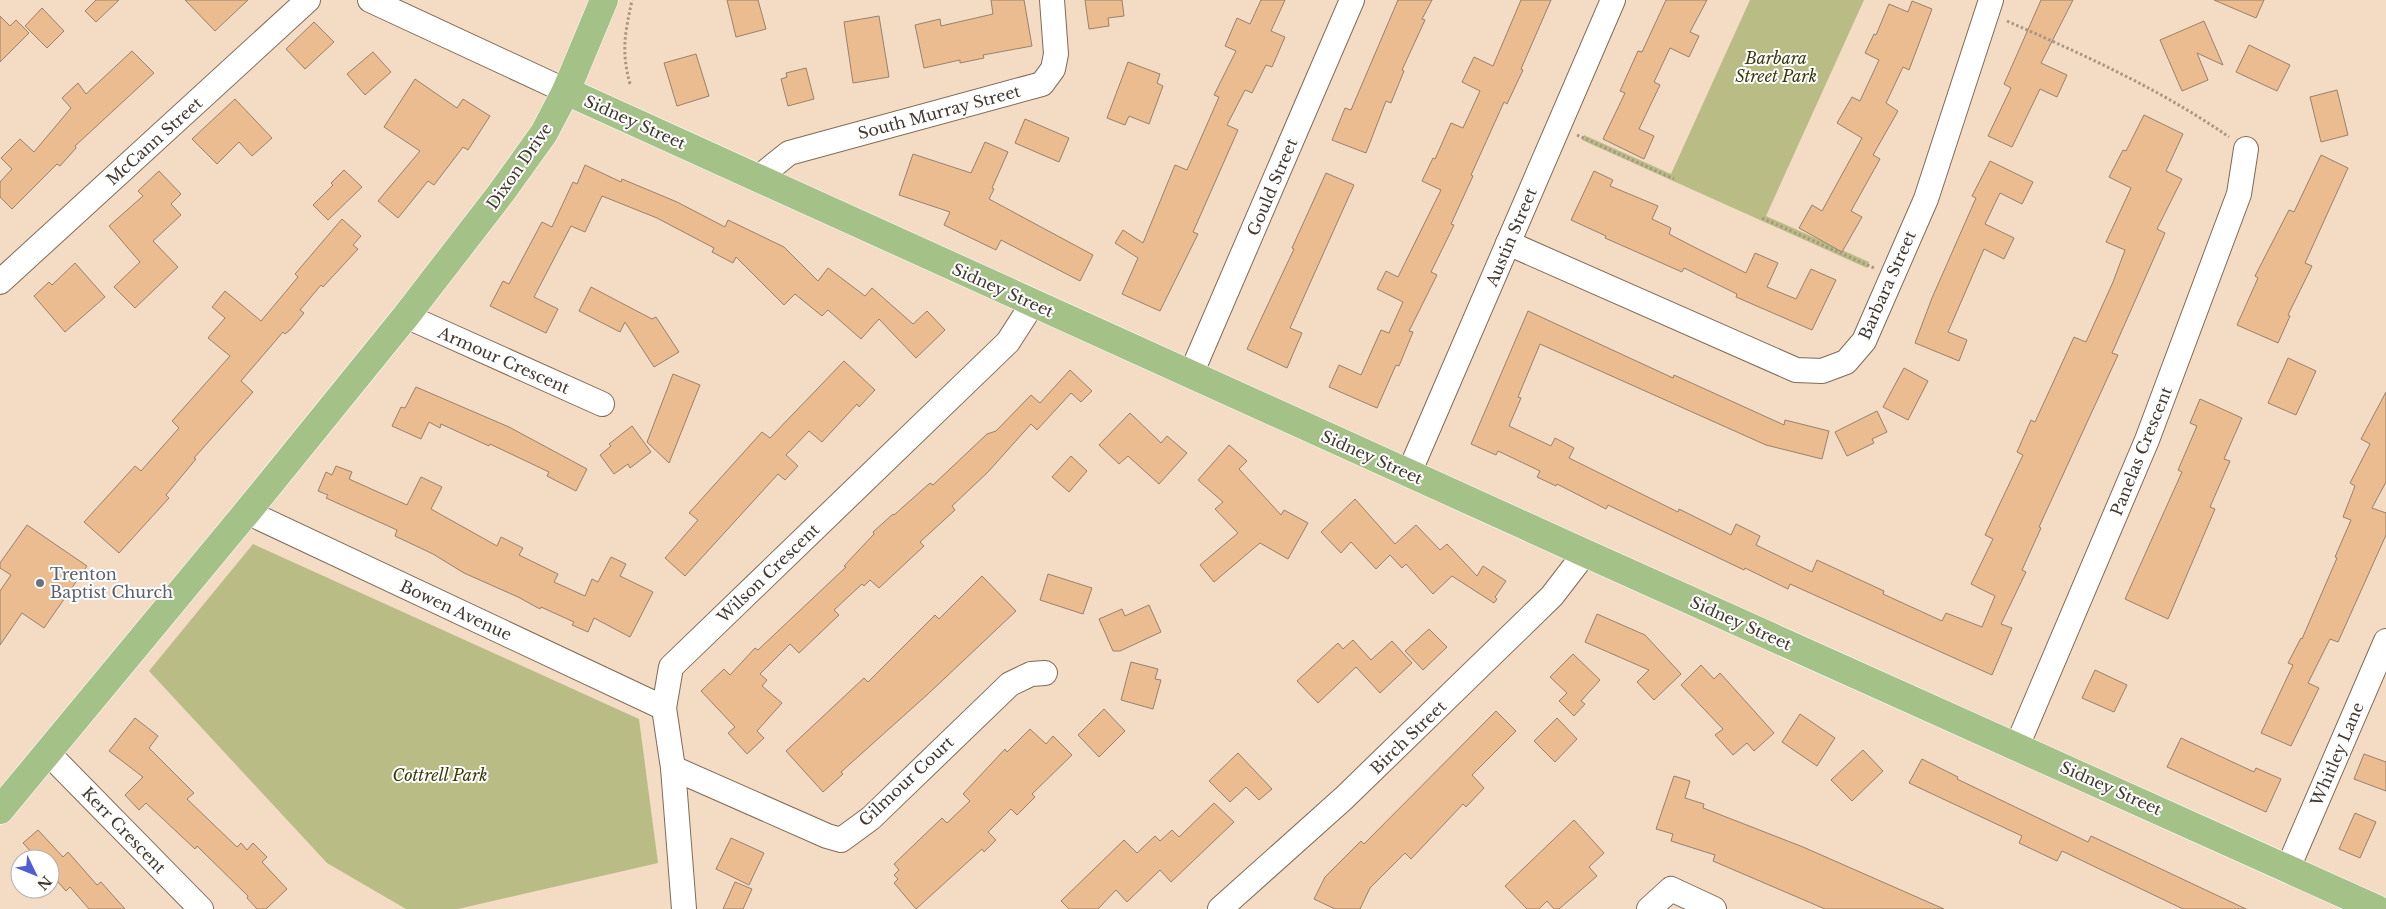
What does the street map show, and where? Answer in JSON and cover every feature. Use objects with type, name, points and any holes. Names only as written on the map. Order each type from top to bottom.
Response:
[{"type":"main road","name":"Dixon Drive","points":[[0,810],[247,512],[406,316],[507,186],[544,133],[566,91],[604,0]]},
{"type":"main road","name":"Sidney Street","points":[[566,91],[1585,554],[2377,909]]},
{"type":"street","name":"McCann Street","points":[[0,282],[308,0]]},
{"type":"street","name":"Sidney Street","points":[[370,0],[566,91]]},
{"type":"street","name":"South Murray Street","points":[[758,178],[789,153],[1042,84],[1053,69],[1056,54],[1052,0]]},
{"type":"street","name":"Gould Street","points":[[1191,374],[1352,0]]},
{"type":"street","name":"Austin Street","points":[[1409,473],[1613,0]]},
{"type":"street","name":"Barbara Street","points":[[1508,243],[1796,370],[1822,371],[1846,362],[1864,341],[1926,199],[1989,6]]},
{"type":"street","name":"Panelas Crescent","points":[[2017,746],[2147,440],[2239,194],[2246,149]]},
{"type":"street","name":"Wilson Crescent","points":[[684,909],[673,768],[664,708],[670,667],[1008,342],[1033,303]]},
{"type":"street","name":"Armour Crescent","points":[[406,316],[602,404]]},
{"type":"street","name":"Bowen Avenue","points":[[247,512],[664,708]]},
{"type":"street","name":"Birch Street","points":[[1226,908],[1344,798],[1525,623],[1552,596],[1585,554]]},
{"type":"street","name":"Whitley Lane","points":[[2288,868],[2386,641]]},
{"type":"street","name":"Gilmour Court","points":[[673,768],[826,836],[841,840],[871,818],[1010,684],[1032,674],[1045,673]]},
{"type":"street","name":"Kerr Crescent","points":[[47,752],[201,909]]},
{"type":"street","points":[[1649,909],[1671,889],[1714,909]]},
{"type":"path","points":[[630,84],[623,58],[632,0]]},
{"type":"path","points":[[1989,6],[2124,74],[2209,122],[2246,149]]},
{"type":"path","points":[[1559,126],[1674,179]]},
{"type":"path","points":[[1762,218],[1892,276]]},
{"type":"green space","name":"Barbara Street Park","points":[[1750,0],[1864,0],[1766,216],[1869,262],[1867,268],[1582,140],[1584,135],[1671,174]]},
{"type":"green space","name":"Cottrell Park","points":[[253,544],[639,719],[658,863],[458,909],[406,909],[327,863],[149,671]]},
{"type":"building","points":[[96,0],[119,0],[96,22],[85,11]]},
{"type":"building","points":[[185,0],[248,0],[215,31]]},
{"type":"building","points":[[727,0],[758,0],[766,29],[736,37]]},
{"type":"building","points":[[991,0],[1024,0],[1032,46],[983,55],[984,58],[960,63],[960,60],[924,68],[915,25],[940,19],[941,26],[993,14]]},
{"type":"building","points":[[1085,0],[1122,0],[1124,16],[1108,18],[1109,26],[1089,29]]},
{"type":"building","points":[[1261,0],[1285,0],[1271,31],[1285,37],[1272,67],[1266,65],[1252,93],[1245,90],[1227,125],[1238,130],[1193,232],[1198,234],[1160,311],[1122,294],[1138,258],[1115,243],[1123,230],[1143,243],[1175,165],[1187,170],[1219,97],[1214,95],[1236,51],[1225,46],[1237,18],[1250,24]]},
{"type":"building","points":[[1398,0],[1432,0],[1422,19],[1425,20],[1402,70],[1404,71],[1391,103],[1386,101],[1366,153],[1332,140],[1345,108],[1351,110]]},
{"type":"building","points":[[1521,0],[1551,0],[1521,69],[1523,70],[1507,104],[1504,102],[1471,175],[1473,176],[1451,224],[1454,225],[1431,272],[1437,275],[1409,331],[1413,332],[1399,366],[1396,365],[1377,408],[1329,387],[1339,365],[1361,375],[1381,330],[1389,333],[1403,302],[1377,289],[1386,271],[1398,277],[1441,190],[1422,181],[1433,158],[1435,159],[1451,123],[1463,128],[1480,91],[1462,82],[1474,57],[1493,66]]},
{"type":"building","points":[[1666,0],[1707,0],[1690,32],[1699,36],[1689,57],[1670,48],[1654,82],[1660,85],[1639,129],[1654,136],[1644,159],[1603,139],[1625,93],[1620,91],[1638,51],[1642,52]]},
{"type":"building","points":[[2041,0],[2073,0],[2041,63],[2067,75],[2057,97],[2040,89],[2012,147],[1988,136],[2011,88],[2004,84]]},
{"type":"building","points":[[2214,0],[2264,0],[2256,18]]},
{"type":"building","points":[[1912,1],[1932,9],[1909,70],[1903,67],[1886,103],[1898,111],[1873,155],[1880,159],[1851,211],[1862,217],[1842,252],[1799,228],[1812,205],[1822,211],[1862,138],[1837,123],[1852,97],[1860,101],[1879,60],[1865,53],[1874,34],[1876,35],[1889,4],[1908,12]]},
{"type":"building","points":[[42,8],[64,31],[47,48],[25,26]]},
{"type":"building","points":[[0,16],[10,26],[16,20],[29,33],[0,62]]},
{"type":"building","points":[[879,16],[889,77],[853,83],[844,22]]},
{"type":"building","points":[[2204,21],[2223,65],[2197,53],[2208,80],[2182,91],[2160,40]]},
{"type":"building","points":[[314,22],[334,42],[305,69],[286,49]]},
{"type":"building","points":[[2249,45],[2290,65],[2277,91],[2236,72]]},
{"type":"building","points":[[132,51],[154,73],[75,146],[76,148],[60,166],[57,164],[12,209],[0,197],[0,182],[12,169],[1,158],[20,139],[34,152],[71,108],[62,98],[78,83],[86,94]]},
{"type":"building","points":[[373,52],[391,72],[365,95],[347,74]]},
{"type":"building","points":[[696,54],[709,96],[677,106],[664,63]]},
{"type":"building","points":[[1128,62],[1160,74],[1157,83],[1163,86],[1149,124],[1129,116],[1125,125],[1107,118]]},
{"type":"building","points":[[806,68],[814,99],[788,106],[781,79],[787,77],[786,73]]},
{"type":"building","points":[[415,79],[457,108],[463,99],[490,116],[468,150],[463,147],[434,185],[428,181],[398,218],[378,201],[420,151],[384,127]]},
{"type":"building","points":[[2337,90],[2348,135],[2321,142],[2310,97]]},
{"type":"building","points":[[235,99],[272,138],[252,156],[239,142],[217,164],[192,139]]},
{"type":"building","points":[[2144,115],[2183,134],[2166,171],[2182,179],[2157,229],[2165,233],[2112,353],[2118,355],[2039,527],[2041,528],[2022,570],[2026,572],[2001,624],[2012,628],[1992,675],[1790,584],[1788,589],[1745,568],[1744,570],[1608,505],[1606,509],[1557,484],[1556,486],[1537,477],[1540,471],[1498,451],[1496,455],[1471,444],[1528,311],[1673,378],[1674,375],[1784,425],[1785,420],[1829,431],[1822,459],[1766,445],[1540,344],[1518,397],[1521,398],[1509,426],[1551,446],[1555,438],[1574,448],[1569,458],[1678,512],[1679,509],[1731,535],[1736,524],[1760,536],[1756,545],[1812,572],[1817,560],[1884,591],[1883,594],[1942,621],[1946,613],[1982,627],[1995,596],[1971,584],[1993,539],[1985,535],[2023,455],[2017,452],[2031,420],[2035,422],[2074,337],[2086,342],[2113,282],[2125,250],[2106,242],[2131,188],[2109,177],[2123,150],[2126,151]]},
{"type":"building","points":[[1025,119],[1069,138],[1059,162],[1015,143]]},
{"type":"building","points":[[985,142],[1008,152],[989,199],[1093,255],[1080,281],[1001,240],[996,250],[944,225],[950,212],[899,195],[913,154],[971,173]]},
{"type":"building","points":[[2321,155],[2348,168],[2305,263],[2312,266],[2288,315],[2290,316],[2278,343],[2237,325],[2258,278],[2255,276],[2289,210],[2294,212]]},
{"type":"building","points":[[1990,161],[2033,182],[2022,204],[2000,193],[1985,224],[2014,238],[2004,259],[1984,249],[1948,332],[1967,340],[1959,361],[1915,343],[1932,298],[1976,198],[1972,196]]},
{"type":"building","points":[[585,165],[621,182],[622,179],[677,202],[725,227],[728,220],[784,247],[818,281],[828,268],[865,296],[872,288],[913,324],[927,311],[945,330],[916,358],[879,319],[861,339],[828,310],[822,316],[795,294],[784,305],[736,257],[733,263],[712,252],[714,248],[657,218],[602,196],[585,232],[571,226],[534,297],[558,309],[546,333],[490,306],[503,281],[509,284],[542,222],[552,227],[573,182],[577,184]]},
{"type":"building","points":[[344,170],[362,187],[328,220],[313,205],[333,185],[331,183]]},
{"type":"building","points":[[159,171],[181,194],[171,204],[181,215],[153,241],[178,267],[135,308],[114,287],[140,262],[109,226],[143,196],[138,191]]},
{"type":"building","points":[[1594,171],[1613,180],[1610,186],[1658,206],[1652,219],[1671,228],[1669,234],[1746,273],[1755,253],[1778,263],[1767,287],[1796,299],[1811,269],[1836,280],[1812,330],[1736,297],[1737,294],[1684,268],[1682,272],[1605,238],[1606,236],[1571,220]]},
{"type":"building","points":[[1326,173],[1354,185],[1290,328],[1302,333],[1287,368],[1247,349],[1294,249],[1292,248]]},
{"type":"building","points":[[342,219],[361,236],[353,245],[358,249],[323,287],[321,285],[300,310],[304,313],[290,330],[285,334],[283,332],[241,381],[253,392],[194,458],[196,459],[166,495],[169,498],[119,553],[84,522],[135,466],[141,471],[179,428],[172,421],[230,356],[208,338],[225,318],[212,307],[225,291],[261,321],[298,277],[295,274]]},
{"type":"building","points":[[75,263],[105,297],[65,332],[34,296],[49,282],[52,285]]},
{"type":"building","points":[[591,287],[652,319],[656,317],[679,352],[654,367],[625,322],[620,332],[579,311]]},
{"type":"building","points":[[2288,358],[2316,371],[2296,415],[2268,403]]},
{"type":"building","points":[[844,361],[875,390],[859,407],[857,404],[822,442],[809,431],[786,455],[798,466],[785,480],[778,474],[685,576],[665,558],[698,520],[689,513],[762,432],[770,438]]},
{"type":"building","points":[[1904,368],[1928,381],[1908,420],[1883,407]]},
{"type":"building","points":[[1070,370],[1092,391],[1081,402],[1071,393],[1037,430],[1031,424],[988,472],[952,506],[955,510],[920,542],[924,546],[879,588],[870,580],[864,586],[862,584],[834,610],[839,615],[799,653],[790,644],[760,674],[767,680],[762,686],[782,703],[757,731],[764,738],[747,754],[728,733],[735,727],[701,691],[724,669],[730,675],[755,648],[758,650],[846,567],[844,566],[874,534],[873,532],[893,514],[930,483],[933,485],[987,434],[996,431],[1031,395],[1040,403]]},
{"type":"building","points":[[673,374],[700,385],[669,463],[647,442]]},
{"type":"building","points":[[416,387],[509,427],[587,469],[576,491],[547,476],[549,472],[490,444],[489,446],[441,424],[440,428],[429,422],[421,439],[392,426],[401,407],[405,408]]},
{"type":"building","points":[[2386,392],[2386,482],[2372,508],[2386,513],[2386,535],[2338,642],[2330,639],[2308,683],[2319,688],[2291,746],[2261,733],[2293,665],[2288,663],[2302,639],[2337,558],[2335,557],[2351,520],[2343,517],[2355,486],[2350,483],[2370,444],[2361,439]]},
{"type":"building","points":[[2200,399],[2242,418],[2224,459],[2230,461],[2210,507],[2215,509],[2168,619],[2125,599],[2182,472],[2178,470],[2197,426],[2190,423]]},
{"type":"building","points":[[1877,411],[1887,432],[1872,439],[1874,443],[1847,456],[1835,432]]},
{"type":"building","points":[[1130,413],[1161,443],[1167,436],[1187,453],[1159,484],[1128,456],[1119,464],[1099,445]]},
{"type":"building","points":[[632,426],[651,452],[630,468],[628,464],[614,474],[600,455],[611,446],[609,444]]},
{"type":"building","points":[[1229,445],[1247,461],[1239,469],[1281,515],[1284,510],[1308,523],[1288,559],[1260,543],[1214,582],[1200,565],[1238,533],[1215,509],[1223,502],[1198,480]]},
{"type":"building","points":[[1071,456],[1087,471],[1069,492],[1052,477]]},
{"type":"building","points":[[336,466],[352,472],[349,479],[407,505],[421,477],[442,487],[431,509],[497,546],[501,537],[523,548],[519,555],[558,574],[554,582],[585,596],[592,579],[598,582],[611,557],[626,564],[620,576],[653,592],[630,637],[594,618],[588,632],[572,625],[574,622],[541,607],[540,609],[464,573],[433,554],[395,536],[397,530],[326,498],[328,495],[318,491],[326,472],[332,475]]},
{"type":"building","points":[[1355,499],[1395,544],[1416,525],[1440,550],[1447,544],[1477,576],[1483,566],[1506,581],[1495,597],[1497,599],[1494,603],[1452,576],[1433,594],[1406,564],[1402,568],[1390,555],[1376,569],[1351,542],[1341,553],[1321,532]]},
{"type":"building","name":"Trenton Baptist Church","points":[[27,525],[87,566],[44,628],[22,613],[0,645],[0,591],[11,575],[0,568],[0,563]]},
{"type":"building","points":[[1048,574],[1092,588],[1083,614],[1040,600]]},
{"type":"building","points":[[982,576],[1016,611],[928,694],[841,772],[843,774],[823,792],[786,751],[864,678],[868,682],[935,615],[939,619]]},
{"type":"building","points":[[1149,605],[1161,632],[1120,651],[1113,651],[1099,619],[1122,609],[1125,616]]},
{"type":"building","points":[[1597,614],[1645,635],[1681,674],[1654,700],[1637,682],[1649,670],[1585,642]]},
{"type":"building","points":[[1429,629],[1447,647],[1423,670],[1405,651]]},
{"type":"building","points":[[1353,640],[1371,660],[1392,641],[1412,663],[1380,693],[1356,667],[1318,703],[1297,681],[1338,643],[1343,649]]},
{"type":"building","points":[[1573,654],[1600,680],[1581,701],[1585,704],[1574,716],[1559,701],[1567,693],[1550,677]]},
{"type":"building","points":[[1131,662],[1158,669],[1155,679],[1161,680],[1153,709],[1121,700]]},
{"type":"building","points":[[1701,665],[1714,679],[1720,673],[1774,733],[1754,751],[1747,743],[1733,755],[1715,735],[1723,729],[1681,685]]},
{"type":"building","points":[[2095,670],[2127,685],[2114,712],[2082,698]]},
{"type":"building","points":[[1104,709],[1125,731],[1099,757],[1078,735]]},
{"type":"building","points":[[1496,711],[1516,731],[1472,775],[1484,788],[1466,807],[1463,804],[1411,859],[1405,853],[1370,888],[1360,909],[1335,909],[1314,899],[1325,877],[1361,841],[1364,844]]},
{"type":"building","points":[[1800,714],[1835,738],[1817,766],[1782,742]]},
{"type":"building","points":[[135,718],[158,736],[149,748],[194,793],[187,799],[237,847],[241,843],[247,850],[253,843],[267,857],[262,862],[287,889],[266,909],[257,909],[247,898],[248,896],[197,846],[195,849],[146,803],[139,810],[125,795],[143,777],[109,751]]},
{"type":"building","points":[[1557,718],[1577,739],[1555,762],[1534,741]]},
{"type":"building","points":[[1030,729],[1046,744],[1053,736],[1072,755],[1032,794],[1035,797],[1017,815],[1011,809],[988,832],[996,840],[984,852],[982,849],[916,909],[894,883],[898,879],[894,875],[899,870],[894,864],[942,818],[947,823],[970,801],[963,794],[1005,749],[1007,752]]},
{"type":"building","points":[[2181,738],[2254,772],[2256,768],[2281,779],[2266,812],[2167,767]]},
{"type":"building","points":[[1863,750],[1883,771],[1852,801],[1831,780]]},
{"type":"building","points":[[1238,753],[1272,789],[1259,800],[1246,787],[1230,802],[1209,781]]},
{"type":"building","points":[[2364,754],[2386,762],[2386,791],[2354,779]]},
{"type":"building","points":[[1922,759],[1958,777],[1957,779],[2088,842],[2091,836],[2246,909],[2183,909],[2062,851],[2057,861],[2019,843],[2022,836],[1909,783]]},
{"type":"building","points":[[1674,776],[1690,781],[1685,798],[1704,804],[1703,808],[1803,847],[1944,909],[1825,909],[1713,861],[1715,855],[1671,841],[1673,834],[1656,829]]},
{"type":"building","points":[[1214,803],[1234,822],[1171,882],[1160,870],[1127,902],[1116,890],[1098,909],[1069,909],[1061,901],[1124,840],[1137,853],[1155,836],[1160,841],[1172,830],[1179,837]]},
{"type":"building","points":[[2355,813],[2376,822],[2360,858],[2339,849]]},
{"type":"building","points":[[1574,820],[1604,853],[1589,867],[1597,876],[1559,909],[1554,909],[1547,901],[1539,909],[1527,909],[1505,886]]},
{"type":"building","points":[[38,830],[56,849],[29,849],[23,843]]},
{"type":"building","points":[[731,838],[764,853],[749,885],[716,869]]},
{"type":"building","points":[[68,852],[97,885],[101,882],[125,909],[89,909],[70,887],[66,891],[60,884],[60,854],[63,857]]},
{"type":"building","points":[[735,882],[752,889],[743,909],[723,909]]},
{"type":"place","name":"Trenton Baptist Church","points":[[40,583]]}]
